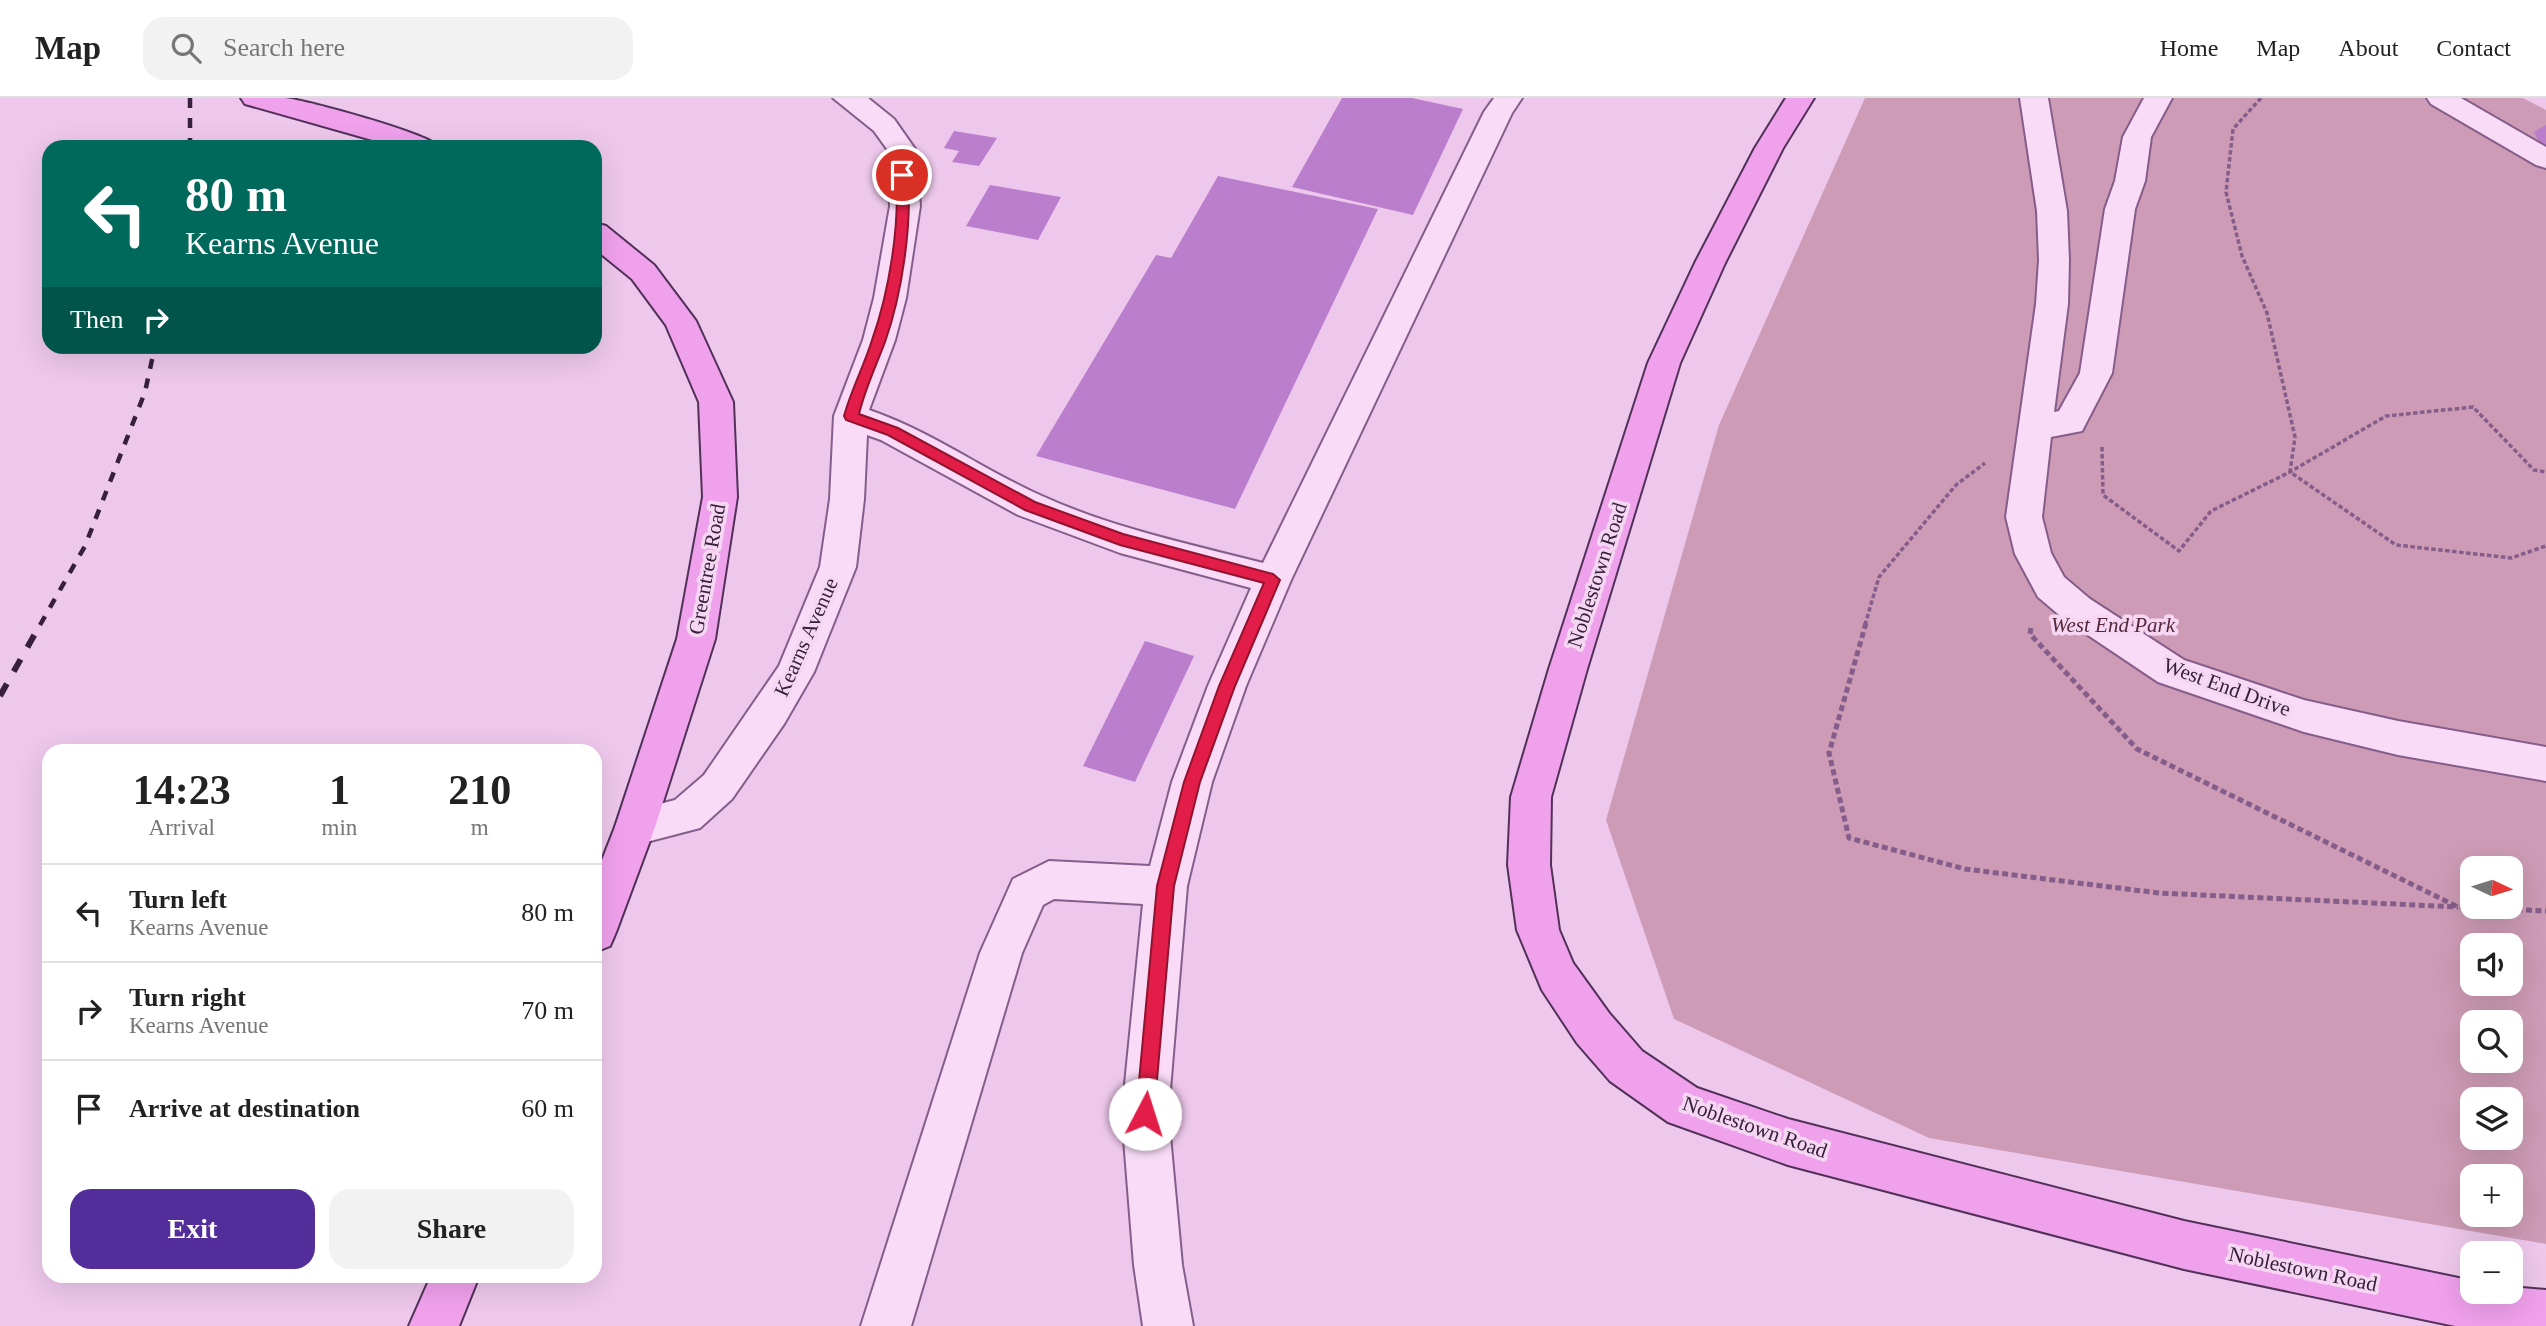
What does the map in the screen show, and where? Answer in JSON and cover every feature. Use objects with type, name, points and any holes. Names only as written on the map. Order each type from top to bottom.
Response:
[{"type":"main road","points":[[255,98],[405,140]]},
{"type":"main road","name":"Noblestown Road","points":[[1800,98],[1769,148],[1716,251],[1664,363],[1567,669],[1531,797],[1528,865],[1538,930],[1557,976],[1593,1028],[1626,1066],[1684,1106],[1788,1142],[2184,1245],[2491,1309],[2546,1315]]},
{"type":"main road","name":"Greentree Road","points":[[602,239],[643,272],[680,321],[716,402],[720,497],[696,639],[635,827],[602,914]]},
{"type":"main road","points":[[434,1326],[452,1283]]},
{"type":"street","name":"Kearns Avenue","points":[[635,827],[686,816],[718,787],[795,672],[838,567],[848,499],[851,416],[879,340],[890,298],[905,205],[901,149],[884,125],[847,98]]},
{"type":"street","points":[[1168,1326],[1158,1265],[1145,1114],[1166,886],[1192,782],[1227,686],[1273,580],[1498,112],[1508,98]]},
{"type":"street","name":"West End Drive","points":[[2034,98],[2052,211],[2054,260],[2052,304],[2024,517],[2033,554],[2051,587],[2077,609],[2171,671],[2304,716],[2398,738],[2546,764]]},
{"type":"street","points":[[2035,427],[2070,422],[2096,373],[2120,209],[2130,181],[2137,137],[2158,98]]},
{"type":"street","points":[[2441,98],[2546,159]]},
{"type":"street","points":[[851,416],[893,431],[1030,506],[1120,539],[1273,580]]},
{"type":"street","points":[[886,1326],[1001,953],[1028,892],[1049,880],[1166,886]]},
{"type":"path","points":[[2261,98],[2233,129],[2226,192],[2242,256],[2266,313],[2295,437],[2290,472]]},
{"type":"path","points":[[2102,439],[2103,495],[2179,551],[2211,512],[2290,472],[2386,416],[2473,407],[2534,470],[2546,472]]},
{"type":"path","points":[[2035,427],[1956,485],[1879,577],[1829,753],[1849,838],[1965,869],[2160,893],[2546,911]]},
{"type":"path","points":[[2290,472],[2396,545],[2511,558],[2546,546]]},
{"type":"path","points":[[2033,554],[2030,634],[2137,749],[2458,907]]},
{"type":"green space","name":"West End Park","points":[[1865,98],[2523,98],[2546,110],[2546,1244],[1929,1138],[1674,1019],[1606,820],[1719,425]]},
{"type":"building","points":[[1342,98],[1412,98],[1463,109],[1413,215],[1292,187]]},
{"type":"building","points":[[2546,125],[2546,148],[2541,146],[2534,132]]},
{"type":"building","points":[[954,131],[997,138],[979,166],[952,162],[959,151],[944,148]]},
{"type":"building","points":[[1218,176],[1378,209],[1235,509],[1036,456],[1156,255],[1171,258]]},
{"type":"building","points":[[990,185],[1061,197],[1038,240],[966,226]]},
{"type":"building","points":[[1145,641],[1194,656],[1135,782],[1083,766]]},
{"type":"railway","points":[[190,98],[190,140]]},
{"type":"railway","points":[[40,625],[85,546],[145,392],[153,354]]},
{"type":"railway","points":[[0,696],[41,623]]},
{"type":"route","points":[[902,175],[905,205],[890,298],[879,340],[851,416],[893,431],[1030,506],[1120,539],[1273,580],[1227,686],[1192,782],[1166,886],[1154,993],[1145,1114]]}]
